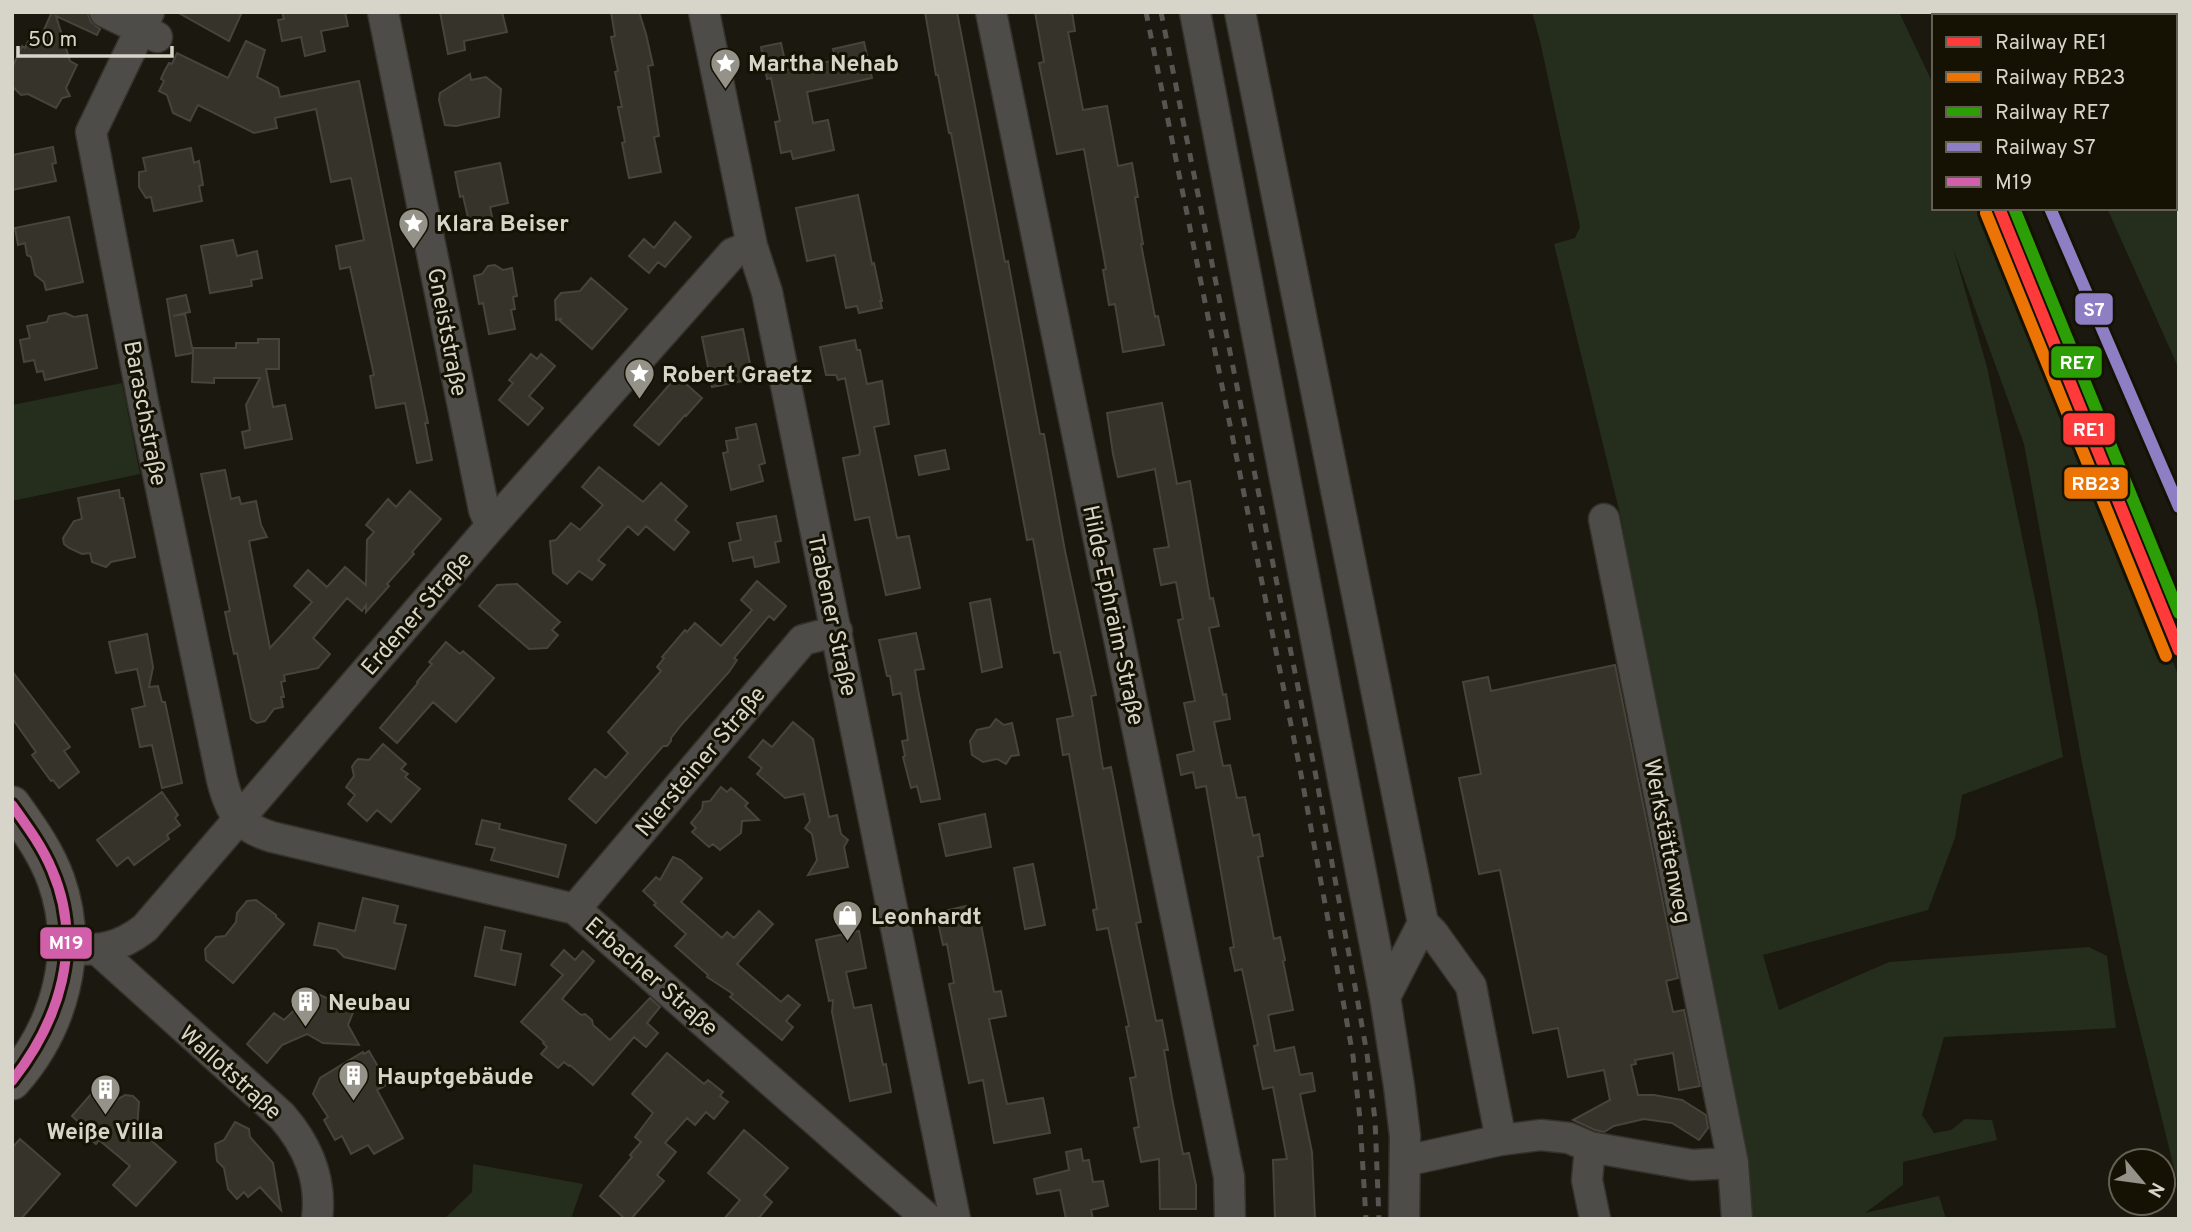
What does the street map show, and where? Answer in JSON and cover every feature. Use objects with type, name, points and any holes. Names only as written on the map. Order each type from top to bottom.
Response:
[{"type":"main road","points":[[12,805],[36,838],[57,881],[66,919],[82,950],[61,993],[46,1033],[12,1082]]},
{"type":"street","points":[[105,12],[149,26]]},
{"type":"street","name":"Gneiststraße","points":[[383,12],[484,510],[491,526]]},
{"type":"street","name":"Trabener Straße","points":[[704,12],[752,246],[767,292],[956,1219]]},
{"type":"street","name":"Hilde-Ephraim-Straße","points":[[991,12],[1226,1167],[1230,1219]]},
{"type":"street","points":[[1195,12],[1385,997],[1405,1136],[1404,1219]]},
{"type":"street","points":[[1240,12],[1423,923],[1471,986],[1501,1140]]},
{"type":"street","name":"Baraschstraße","points":[[149,26],[92,132],[143,402],[216,753],[228,803],[238,820]]},
{"type":"street","name":"Erdener Straße","points":[[82,950],[123,943],[145,928],[491,526],[733,253],[752,246]]},
{"type":"street","name":"Werkstättenweg","points":[[1604,519],[1733,1163],[1737,1219]]},
{"type":"street","name":"Niersteiner Straße","points":[[575,909],[803,640],[837,631]]},
{"type":"street","name":"Erbacher Straße","points":[[238,820],[256,832],[272,837],[575,909],[928,1219]]},
{"type":"street","points":[[1385,997],[1423,923]]},
{"type":"street","name":"Wallotstraße","points":[[82,950],[282,1116],[305,1147],[317,1182],[317,1219]]},
{"type":"street","points":[[1405,1160],[1501,1140],[1541,1135],[1569,1138],[1590,1147],[1692,1165],[1733,1163]]},
{"type":"street","points":[[1590,1147],[1587,1180],[1595,1219]]},
{"type":"green space","points":[[1532,12],[1899,12],[1932,82],[1932,210],[1990,210],[2179,677],[2179,1188],[2177,1147],[2169,1147],[2125,970],[2082,763],[2024,444],[1953,248],[1987,367],[2037,609],[2063,757],[1962,795],[1955,838],[1928,910],[1763,955],[1779,1010],[1889,962],[2089,947],[2107,956],[2116,1028],[1944,1037],[1922,1115],[1934,1133],[1951,1130],[1965,1119],[1992,1120],[1997,1140],[1903,1162],[1903,1185],[1865,1213],[1939,1196],[1946,1219],[1747,1219],[1648,689],[1621,518],[1554,244],[1575,238],[1580,227]]},
{"type":"green space","points":[[2177,208],[2179,212],[2179,369],[2108,210]]},
{"type":"green space","points":[[122,383],[140,474],[12,501],[12,405]]},
{"type":"green space","points":[[473,1164],[583,1184],[571,1219],[444,1219],[472,1192]]},
{"type":"building","points":[[48,12],[87,12],[91,22],[100,29],[97,35],[56,16],[70,61],[77,65],[66,88],[70,96],[62,98],[56,108],[28,94],[21,95],[12,86],[12,68],[22,46],[25,48],[31,35],[40,39],[51,14]]},
{"type":"building","points":[[177,12],[242,12],[229,41]]},
{"type":"building","points":[[282,12],[345,12],[348,26],[321,31],[325,51],[305,56],[301,37],[282,41],[278,20],[284,19]]},
{"type":"building","points":[[440,12],[502,12],[507,32],[464,41],[465,50],[448,54]]},
{"type":"building","points":[[611,12],[639,12],[646,34],[653,65],[648,66],[659,136],[654,137],[661,172],[629,178],[618,107],[622,107],[615,72],[618,71],[611,37],[615,36]]},
{"type":"building","points":[[925,12],[957,12],[1040,434],[1044,434],[1065,551],[1096,695],[1091,696],[1103,769],[1111,767],[1141,922],[1136,923],[1156,1021],[1162,1020],[1168,1050],[1164,1050],[1183,1154],[1189,1153],[1196,1185],[1196,1209],[1160,1209],[1159,1159],[1141,1162],[1134,1128],[1139,1127],[1130,1078],[1136,1077],[1126,1027],[1129,1026],[1108,928],[1097,930],[1093,910],[1097,909],[1069,754],[1063,755],[1057,719],[1073,716],[1060,652],[1054,653],[1033,539],[1027,540],[951,133],[936,75]]},
{"type":"building","points":[[1035,12],[1072,12],[1075,31],[1068,32],[1083,110],[1107,106],[1118,166],[1132,163],[1138,197],[1135,197],[1141,244],[1155,317],[1158,316],[1164,345],[1123,352],[1115,304],[1109,305],[1103,270],[1106,269],[1084,149],[1057,154],[1039,63],[1044,62]]},
{"type":"building","points":[[246,41],[265,50],[257,77],[278,88],[280,97],[359,81],[428,423],[425,423],[432,460],[417,463],[405,403],[376,408],[370,376],[374,375],[350,267],[340,269],[336,246],[364,240],[351,178],[331,182],[316,109],[275,118],[277,128],[254,133],[198,105],[190,121],[173,113],[167,95],[159,91],[164,81],[161,79],[164,72],[177,53],[228,78]]},
{"type":"building","points":[[864,42],[872,78],[807,92],[813,123],[828,120],[834,150],[793,159],[791,151],[781,153],[775,122],[780,121],[771,78],[767,79],[761,47],[781,43],[787,70],[836,60],[833,49]]},
{"type":"building","points":[[470,74],[471,80],[486,77],[501,89],[499,117],[456,126],[445,125],[440,93]]},
{"type":"building","points":[[53,147],[56,163],[52,164],[56,181],[12,190],[12,155]]},
{"type":"building","points":[[191,148],[194,163],[199,161],[203,185],[199,186],[202,201],[154,211],[151,197],[146,198],[139,187],[139,172],[146,171],[143,158]]},
{"type":"building","points":[[500,163],[508,203],[490,207],[493,222],[470,226],[455,172]]},
{"type":"building","points":[[858,195],[882,301],[882,308],[859,313],[857,306],[846,308],[835,255],[807,261],[796,208]]},
{"type":"building","points":[[69,217],[83,282],[46,290],[44,282],[35,275],[25,243],[18,245],[15,228]]},
{"type":"building","points":[[675,222],[691,237],[665,267],[658,262],[649,273],[629,256],[644,239],[654,248]]},
{"type":"building","points":[[233,240],[237,256],[257,251],[262,278],[251,280],[252,286],[210,293],[201,246]]},
{"type":"building","points":[[495,265],[503,270],[512,268],[517,296],[513,297],[515,309],[511,310],[515,329],[489,334],[483,303],[479,304],[474,276],[482,274],[488,266]]},
{"type":"building","points":[[591,278],[627,309],[592,349],[560,321],[561,319],[556,320],[555,300],[561,293],[580,291]]},
{"type":"building","points":[[186,295],[190,312],[173,316],[185,314],[193,352],[193,348],[236,348],[236,343],[279,339],[279,369],[266,369],[273,407],[285,405],[292,439],[245,448],[242,432],[250,430],[246,405],[260,378],[214,378],[214,383],[192,382],[193,353],[176,356],[167,299]]},
{"type":"building","points":[[65,313],[74,317],[87,315],[97,368],[45,380],[43,371],[37,372],[34,360],[24,362],[20,340],[30,338],[27,326],[47,322],[49,316]]},
{"type":"building","points":[[743,329],[753,379],[712,387],[702,337]]},
{"type":"building","points":[[855,340],[857,350],[860,350],[867,384],[882,381],[889,424],[874,427],[897,538],[909,536],[920,588],[886,595],[869,517],[855,520],[843,458],[859,455],[860,452],[845,378],[838,380],[836,375],[826,375],[820,347]]},
{"type":"building","points":[[531,354],[537,359],[541,354],[555,366],[529,396],[543,408],[528,425],[499,400],[513,383],[509,380]]},
{"type":"building","points":[[677,376],[702,398],[659,445],[634,425]]},
{"type":"building","points":[[1162,403],[1177,484],[1190,481],[1210,599],[1213,598],[1219,626],[1209,628],[1230,719],[1214,722],[1223,766],[1230,765],[1237,798],[1245,797],[1253,836],[1259,834],[1263,856],[1258,857],[1274,939],[1280,937],[1285,960],[1283,961],[1293,1010],[1268,1015],[1275,1051],[1294,1047],[1300,1075],[1312,1073],[1315,1091],[1300,1094],[1312,1152],[1315,1219],[1275,1219],[1273,1160],[1287,1159],[1273,1087],[1263,1089],[1254,1046],[1258,1045],[1242,969],[1235,971],[1230,948],[1234,947],[1206,786],[1196,788],[1193,772],[1181,775],[1177,755],[1194,751],[1184,703],[1195,701],[1178,620],[1183,619],[1176,582],[1161,585],[1154,549],[1169,547],[1155,469],[1118,477],[1113,454],[1107,413]]},
{"type":"building","points":[[756,424],[765,463],[759,465],[763,481],[731,490],[723,453],[728,452],[726,441],[738,439],[736,428]]},
{"type":"building","points":[[945,450],[949,469],[919,475],[915,456]]},
{"type":"building","points":[[599,467],[643,502],[661,483],[687,506],[675,520],[689,532],[674,550],[646,526],[638,535],[628,526],[598,560],[605,565],[592,580],[579,571],[567,584],[553,573],[550,541],[556,540],[571,523],[580,530],[603,505],[582,487]]},
{"type":"building","points":[[225,470],[231,499],[239,497],[241,504],[256,501],[261,525],[267,537],[249,541],[270,648],[312,602],[294,586],[308,570],[327,587],[345,567],[366,585],[367,540],[374,532],[366,525],[388,499],[396,507],[410,491],[441,519],[366,612],[366,605],[362,611],[347,598],[313,638],[330,654],[318,668],[284,675],[285,681],[281,682],[283,707],[274,709],[265,721],[257,723],[251,719],[237,653],[234,654],[225,612],[230,611],[201,474]]},
{"type":"building","points":[[119,490],[135,557],[111,562],[106,567],[92,562],[90,553],[82,554],[69,548],[64,544],[63,538],[74,521],[82,519],[78,498]]},
{"type":"building","points":[[776,516],[781,541],[775,542],[779,562],[755,567],[753,557],[733,561],[729,543],[741,540],[737,523]]},
{"type":"building","points":[[757,581],[786,606],[774,620],[769,616],[734,658],[737,660],[729,672],[682,724],[667,746],[663,746],[596,823],[569,799],[595,769],[606,778],[628,753],[608,732],[661,671],[657,667],[664,658],[662,657],[685,630],[687,632],[695,623],[721,646],[752,610],[741,600]]},
{"type":"building","points":[[517,584],[560,622],[552,630],[558,635],[547,648],[529,649],[479,606],[497,585]]},
{"type":"building","points":[[990,599],[1002,667],[982,672],[970,603]]},
{"type":"building","points":[[916,633],[924,669],[915,670],[940,799],[921,802],[917,786],[911,788],[903,757],[902,741],[908,740],[901,693],[893,695],[879,640]]},
{"type":"building","points":[[147,634],[153,667],[149,687],[158,686],[162,702],[165,702],[182,783],[162,788],[152,745],[140,747],[132,709],[145,706],[137,669],[116,673],[109,642]]},
{"type":"building","points":[[446,642],[460,654],[463,651],[494,678],[456,722],[433,702],[397,743],[380,728],[418,683],[432,664],[429,662]]},
{"type":"building","points":[[1615,665],[1678,978],[1666,981],[1673,1012],[1684,1010],[1700,1086],[1679,1090],[1673,1053],[1635,1060],[1636,1064],[1631,1065],[1638,1095],[1682,1100],[1706,1115],[1708,1128],[1699,1140],[1672,1123],[1644,1119],[1614,1126],[1604,1132],[1573,1120],[1610,1100],[1604,1070],[1568,1077],[1558,1028],[1533,1033],[1500,870],[1479,874],[1459,778],[1481,774],[1463,682],[1488,677],[1491,691]]},
{"type":"building","points":[[12,671],[70,747],[64,751],[79,772],[59,788],[32,755],[36,752],[12,718]]},
{"type":"building","points":[[996,719],[1004,725],[1012,723],[1019,755],[1011,756],[1006,764],[997,759],[983,762],[972,755],[970,741],[977,730],[990,727]]},
{"type":"building","points":[[793,722],[813,739],[829,817],[837,815],[841,834],[848,840],[844,847],[848,867],[808,875],[817,860],[812,834],[805,828],[810,821],[804,794],[785,798],[757,774],[762,768],[749,757],[763,740],[772,747]]},
{"type":"building","points":[[383,744],[406,764],[401,769],[408,774],[405,777],[420,789],[391,822],[377,810],[367,821],[348,804],[355,795],[346,787],[354,776],[352,767],[355,762],[358,759],[369,760]]},
{"type":"building","points":[[721,787],[727,792],[731,788],[748,803],[745,806],[759,820],[742,821],[741,833],[720,850],[713,844],[709,847],[692,832],[696,828],[691,823],[702,809],[703,802],[710,801]]},
{"type":"building","points":[[162,792],[178,815],[175,818],[180,825],[167,835],[169,839],[134,865],[128,857],[117,866],[97,840]]},
{"type":"building","points":[[985,814],[991,847],[946,856],[939,824]]},
{"type":"building","points":[[482,820],[500,824],[499,829],[566,845],[558,877],[491,860],[495,848],[476,844]]},
{"type":"building","points":[[673,857],[681,860],[702,878],[681,902],[722,938],[727,932],[734,938],[759,911],[773,924],[737,964],[781,1002],[788,995],[800,1005],[786,1021],[793,1027],[782,1040],[730,997],[733,994],[707,977],[708,975],[675,946],[686,934],[654,905],[656,903],[643,891],[656,877],[660,880]]},
{"type":"building","points":[[1033,864],[1045,925],[1025,929],[1014,868]]},
{"type":"building","points":[[363,898],[398,906],[394,923],[406,925],[395,969],[344,957],[336,949],[314,945],[319,923],[355,931]]},
{"type":"building","points":[[256,900],[284,924],[233,983],[206,960],[205,949],[216,937],[225,936],[247,901]]},
{"type":"building","points":[[966,906],[969,920],[980,919],[994,992],[1001,991],[1006,1016],[989,1019],[1007,1104],[1043,1098],[1050,1133],[994,1143],[983,1080],[969,1083],[949,984],[954,983],[947,944],[943,945],[936,913]]},
{"type":"building","points":[[485,927],[505,931],[501,950],[521,954],[515,985],[475,976]]},
{"type":"building","points":[[859,931],[866,968],[846,972],[854,1008],[871,1005],[891,1092],[850,1101],[832,1012],[833,1000],[829,1001],[816,940]]},
{"type":"building","points":[[564,950],[575,960],[583,951],[594,961],[562,999],[581,1015],[585,1014],[610,1040],[650,998],[660,1007],[647,1023],[658,1033],[646,1047],[634,1037],[593,1085],[570,1065],[564,1062],[558,1068],[541,1054],[547,1047],[544,1042],[521,1022],[563,975],[551,965]]},
{"type":"building","name":"Neubau","points":[[313,992],[354,1010],[348,1025],[359,1045],[323,1043],[307,1034],[282,1045],[267,1063],[247,1044],[274,1013],[284,1020]]},
{"type":"building","name":"Hauptgebäude","points":[[369,1051],[388,1084],[377,1090],[403,1138],[374,1154],[368,1145],[351,1154],[342,1136],[335,1140],[324,1120],[328,1117],[313,1094],[320,1078]]},
{"type":"building","points":[[667,1053],[704,1084],[708,1080],[723,1092],[720,1096],[728,1102],[714,1119],[706,1112],[695,1125],[687,1118],[665,1143],[676,1152],[657,1175],[664,1181],[631,1219],[625,1219],[600,1196],[632,1157],[630,1155],[641,1142],[635,1137],[653,1113],[632,1094]]},
{"type":"building","points":[[100,1084],[118,1099],[125,1095],[133,1096],[139,1102],[137,1128],[176,1162],[136,1206],[113,1185],[130,1166],[99,1140],[96,1144],[82,1132],[85,1128],[72,1116]]},
{"type":"building","points":[[235,1122],[249,1129],[250,1137],[273,1163],[281,1210],[260,1187],[248,1197],[244,1192],[237,1199],[228,1189],[224,1168],[217,1161],[215,1144],[224,1140]]},
{"type":"building","points":[[744,1130],[788,1168],[764,1195],[772,1202],[758,1219],[724,1219],[740,1200],[708,1173]]},
{"type":"building","points":[[20,1139],[60,1174],[21,1219],[12,1219],[12,1148]]},
{"type":"building","points":[[1081,1149],[1083,1161],[1089,1160],[1093,1182],[1103,1181],[1108,1206],[1091,1210],[1093,1219],[1066,1219],[1060,1190],[1037,1194],[1034,1179],[1069,1170],[1066,1152]]},
{"type":"railway","points":[[1146,12],[1300,769],[1342,995],[1353,1056],[1360,1119],[1366,1219]]},
{"type":"railway","points":[[1161,12],[1314,766],[1356,992],[1375,1120],[1379,1219]]},
{"type":"rail line","name":"RE1","points":[[2000,210],[2179,650]]},
{"type":"rail line","name":"RE7","points":[[2015,210],[2179,613]]},
{"type":"rail line","name":"S7","points":[[2051,210],[2179,507]]},
{"type":"rail line","name":"RB23","points":[[1986,213],[2166,656]]},
{"type":"transit line","name":"M19","points":[[12,805],[39,844],[52,870],[66,926],[66,953],[54,1007],[43,1033],[12,1081]]},
{"type":"place","name":"Martha Nehab","points":[[725,90]]},
{"type":"place","name":"Klara Beiser","points":[[413,250]]},
{"type":"place","name":"Robert Graetz","points":[[639,401]]},
{"type":"place","name":"Leonhardt","points":[[848,943]]},
{"type":"place","name":"Neubau","points":[[305,1029]]},
{"type":"place","name":"Hauptgebäude","points":[[354,1103]]},
{"type":"place","name":"Weiße Villa","points":[[105,1117]]}]
